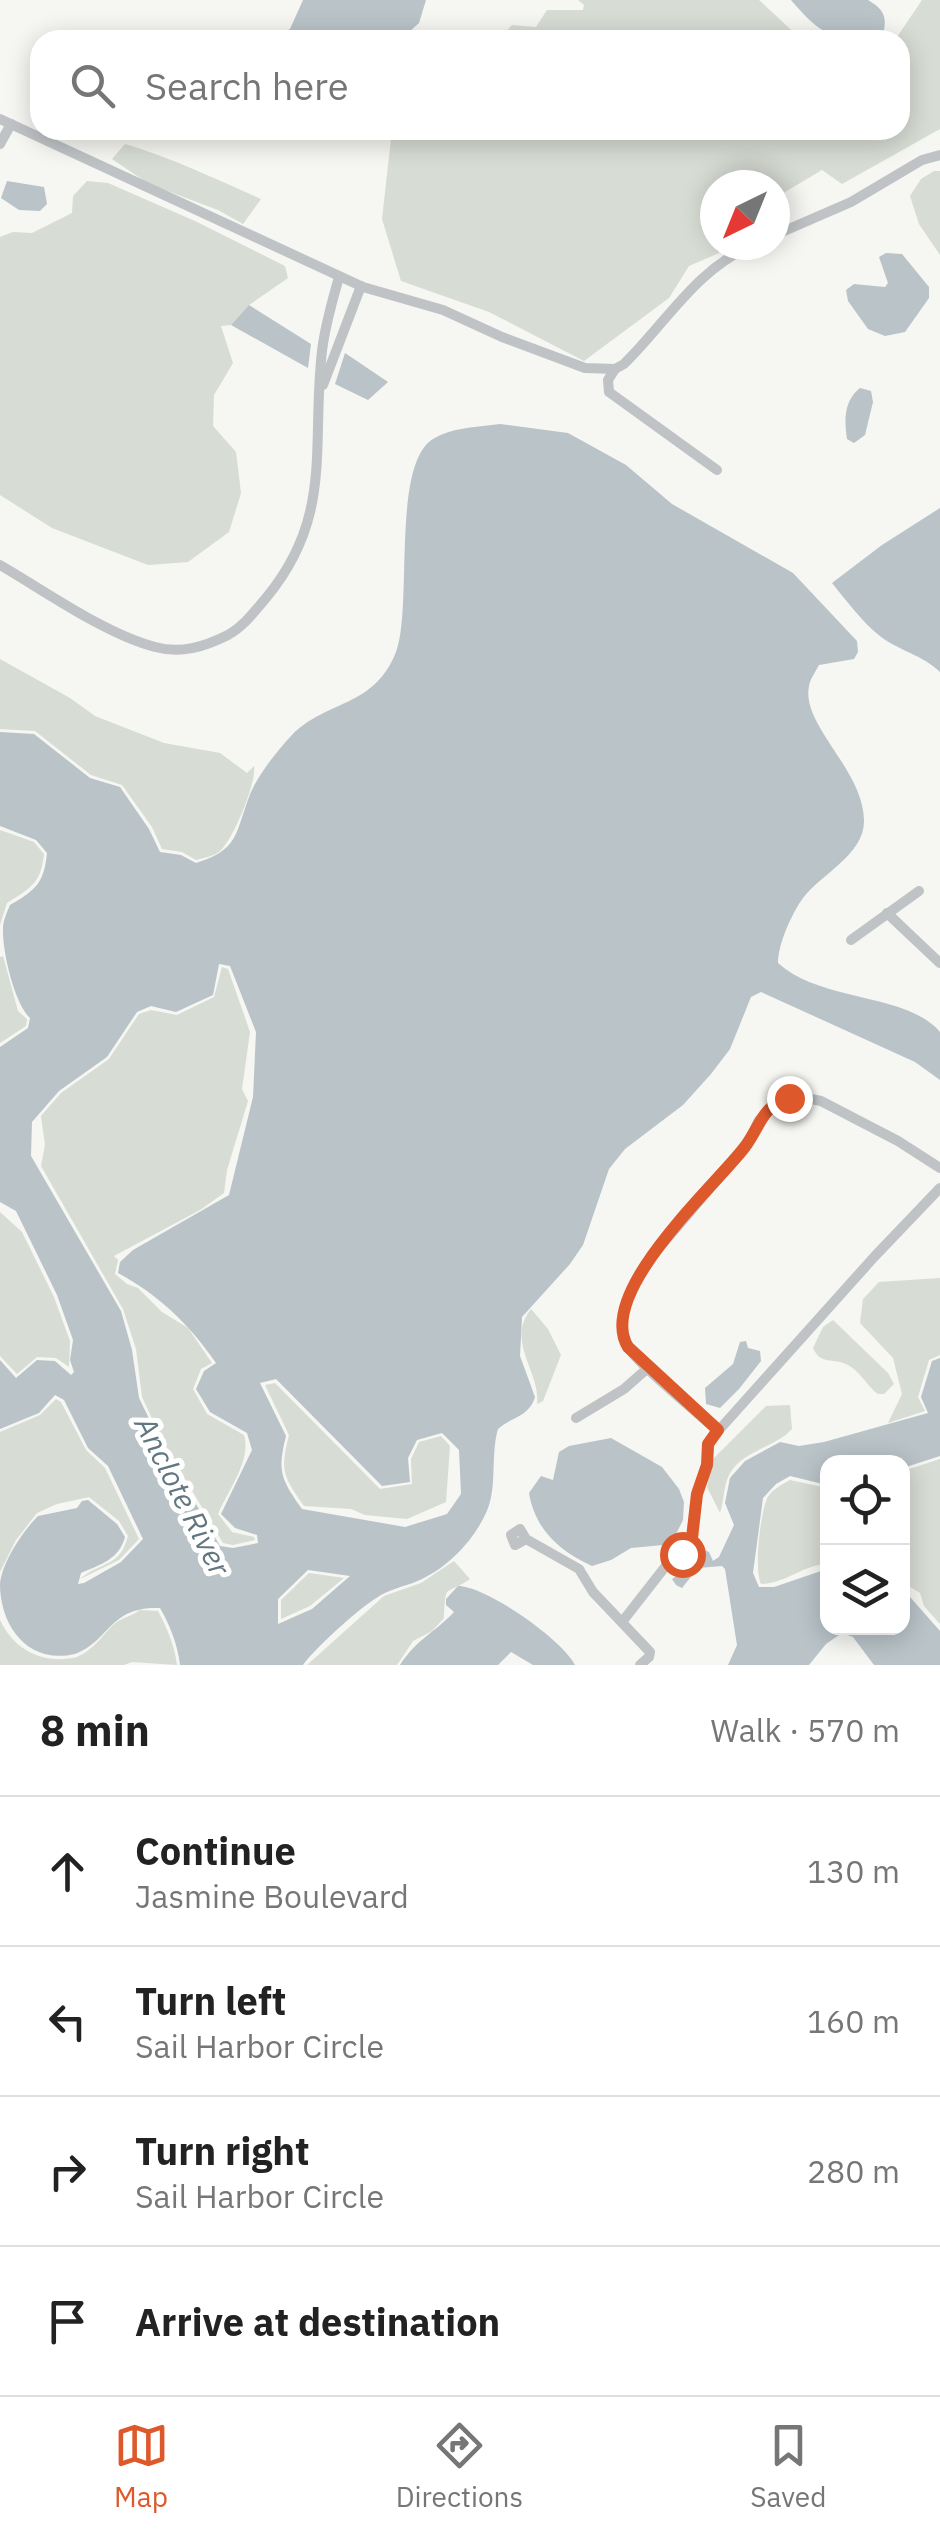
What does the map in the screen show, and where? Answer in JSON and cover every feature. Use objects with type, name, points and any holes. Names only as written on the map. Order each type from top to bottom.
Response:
[{"type":"street","points":[[0,144],[6,122],[30,133]]},
{"type":"street","points":[[45,140],[361,286],[443,310],[585,368],[615,369]]},
{"type":"street","points":[[790,228],[851,202],[922,160],[940,155]]},
{"type":"street","points":[[717,470],[609,392],[608,380],[680,299],[727,260]]},
{"type":"street","points":[[0,565],[130,640],[158,648],[182,651],[240,628],[286,574],[304,536],[317,476],[326,321],[339,277]]},
{"type":"street","points":[[320,390],[361,286]]},
{"type":"street","points":[[850,940],[919,890]]},
{"type":"street","points":[[887,914],[940,963]]},
{"type":"street","points":[[718,1430],[624,1340],[625,1314],[635,1282],[654,1251],[747,1145],[759,1120],[770,1108],[789,1098],[821,1101],[940,1168]]},
{"type":"street","points":[[622,1622],[665,1567],[690,1546],[708,1444],[718,1430],[940,1188]]},
{"type":"street","points":[[576,1418],[624,1389],[649,1367]]},
{"type":"street","points":[[526,1539],[580,1569],[593,1592],[650,1652],[640,1665]]},
{"type":"shaded area","points":[[578,0],[759,0],[791,30],[507,30],[512,25],[536,27],[547,10],[583,10],[584,5]]},
{"type":"shaded area","points":[[922,0],[940,0],[940,129],[842,184],[822,170],[790,189],[790,170],[700,170],[703,260],[689,266],[669,298],[584,361],[489,312],[401,281],[382,219],[391,140],[910,140],[910,30],[902,30]]},
{"type":"shaded area","points":[[125,144],[261,199],[243,224],[218,210],[149,184],[112,159]]},
{"type":"shaded area","points":[[940,171],[940,255],[919,224],[910,196],[921,179]]},
{"type":"shaded area","points":[[87,181],[108,183],[285,266],[288,278],[249,305],[231,325],[221,326],[233,363],[214,395],[213,426],[236,452],[241,493],[229,532],[188,562],[148,565],[52,528],[0,495],[0,237],[13,232],[32,233],[72,213],[73,196]]},
{"type":"shaded area","points":[[0,659],[95,716],[164,743],[220,753],[247,773],[254,766],[248,797],[220,851],[196,860],[182,852],[162,849],[152,827],[122,785],[91,775],[35,731],[0,729]]},
{"type":"shaded area","points":[[0,830],[34,842],[44,854],[37,878],[7,903],[0,925]]},
{"type":"shaded area","points":[[3,956],[18,1011],[27,1019],[26,1026],[0,1043],[0,957]]},
{"type":"shaded area","points":[[222,967],[228,969],[250,1032],[242,1089],[248,1101],[224,1193],[114,1256],[118,1260],[115,1274],[188,1328],[212,1363],[201,1369],[193,1389],[207,1414],[244,1435],[242,1465],[218,1514],[232,1532],[255,1540],[233,1545],[223,1543],[161,1438],[142,1397],[136,1349],[123,1309],[41,1166],[45,1145],[41,1116],[61,1093],[109,1059],[139,1014],[151,1010],[177,1015],[214,997]]},
{"type":"shaded area","points":[[0,1212],[22,1232],[54,1297],[70,1341],[69,1367],[56,1358],[37,1357],[17,1374],[0,1356]]},
{"type":"shaded area","points":[[940,1278],[940,1355],[929,1360],[918,1397],[925,1411],[888,1423],[902,1394],[893,1358],[860,1323],[863,1299],[879,1282]]},
{"type":"shaded area","points":[[531,1309],[548,1329],[561,1355],[543,1401],[537,1404],[522,1333]]},
{"type":"shaded area","points":[[833,1320],[888,1373],[894,1384],[884,1394],[878,1394],[848,1365],[816,1354],[813,1348],[823,1327]]},
{"type":"shaded area","points":[[275,1383],[380,1489],[412,1484],[411,1459],[419,1442],[441,1436],[450,1446],[446,1502],[407,1519],[304,1506],[285,1473],[289,1435],[265,1385]]},
{"type":"shaded area","points":[[56,1399],[86,1450],[105,1468],[139,1539],[119,1560],[80,1579],[115,1559],[128,1536],[119,1521],[89,1497],[57,1504],[37,1513],[16,1540],[0,1572],[0,1432],[40,1415]]},
{"type":"shaded area","points":[[790,1405],[792,1429],[735,1467],[727,1480],[720,1513],[707,1487],[712,1460],[766,1406]]},
{"type":"shaded area","points":[[940,1459],[940,1624],[924,1606],[920,1593],[910,1587],[910,1469]]},
{"type":"shaded area","points":[[790,1480],[820,1486],[820,1565],[761,1584],[758,1567],[762,1519],[773,1491]]},
{"type":"shaded area","points":[[454,1561],[470,1579],[448,1591],[444,1618],[432,1631],[413,1641],[397,1665],[307,1665],[384,1596],[421,1583]]},
{"type":"shaded area","points":[[309,1573],[344,1578],[310,1606],[281,1619],[281,1600]]},
{"type":"shaded area","points":[[140,1610],[158,1611],[177,1665],[0,1665],[0,1620],[13,1640],[31,1653],[65,1659],[82,1654],[116,1623]]},
{"type":"water","points":[[303,0],[426,0],[419,23],[411,30],[290,29]]},
{"type":"water","points":[[791,0],[868,0],[885,20],[884,30],[823,30]]},
{"type":"water","points":[[7,181],[44,187],[47,204],[40,211],[19,210],[1,198]]},
{"type":"water","points":[[886,253],[902,254],[929,287],[929,298],[905,332],[885,336],[868,329],[848,301],[846,290],[854,284],[885,287],[888,283],[879,257]]},
{"type":"water","points":[[249,305],[311,344],[308,368],[231,325]]},
{"type":"water","points":[[345,353],[388,382],[368,400],[335,384]]},
{"type":"water","points":[[860,388],[871,391],[873,402],[865,435],[854,443],[847,439],[846,418],[848,405]]},
{"type":"water","name":"Anclote River","points":[[500,424],[568,433],[626,465],[672,504],[793,573],[857,641],[854,659],[819,665],[810,683],[809,701],[854,783],[861,801],[862,832],[850,853],[799,904],[783,938],[778,963],[817,985],[886,1003],[926,1019],[940,1032],[940,1080],[915,1062],[761,992],[751,997],[730,1049],[711,1074],[683,1105],[625,1149],[609,1169],[583,1245],[522,1317],[520,1356],[535,1397],[524,1413],[498,1429],[490,1503],[474,1533],[451,1560],[432,1574],[385,1593],[366,1606],[303,1665],[180,1665],[160,1608],[130,1612],[75,1654],[43,1653],[20,1639],[1,1599],[5,1566],[32,1522],[38,1516],[77,1508],[88,1500],[117,1524],[125,1537],[119,1551],[81,1573],[78,1584],[121,1562],[143,1539],[108,1466],[88,1448],[64,1400],[55,1395],[39,1413],[0,1429],[0,1360],[16,1378],[37,1360],[55,1361],[71,1375],[74,1372],[70,1360],[73,1340],[57,1295],[16,1211],[0,1202],[0,1047],[28,1028],[30,1018],[10,976],[3,925],[10,905],[41,879],[47,853],[36,840],[0,826],[0,732],[34,734],[90,778],[120,787],[160,852],[181,855],[196,863],[220,853],[233,839],[257,781],[292,735],[319,715],[362,694],[387,670],[401,631],[407,506],[420,454],[441,435]],"holes":[[[219,964],[230,966],[256,1032],[253,1097],[229,1195],[133,1250],[120,1262],[118,1273],[160,1301],[195,1336],[216,1363],[204,1371],[196,1389],[210,1412],[247,1433],[252,1450],[221,1514],[235,1528],[257,1535],[258,1543],[233,1548],[220,1546],[159,1439],[139,1398],[121,1311],[31,1156],[32,1122],[59,1091],[107,1057],[137,1012],[151,1006],[176,1012],[213,995]],[[276,1379],[382,1486],[410,1482],[408,1458],[417,1440],[442,1433],[459,1450],[461,1494],[447,1514],[405,1527],[302,1509],[283,1475],[286,1436],[260,1383]],[[308,1570],[350,1576],[312,1609],[278,1624],[278,1599]]]},
{"type":"water","points":[[940,508],[940,672],[880,636],[832,583]]},
{"type":"water","points":[[746,1341],[748,1348],[760,1351],[761,1361],[720,1408],[706,1404],[705,1388],[733,1364],[740,1342]]},
{"type":"water","points":[[940,1358],[940,1456],[910,1466],[910,1455],[820,1455],[820,1483],[790,1476],[763,1498],[753,1573],[759,1587],[774,1587],[820,1571],[820,1635],[839,1635],[809,1665],[728,1665],[737,1645],[725,1569],[698,1568],[682,1588],[672,1579],[689,1567],[692,1559],[687,1555],[691,1551],[696,1555],[695,1546],[709,1552],[713,1561],[719,1557],[734,1525],[725,1503],[730,1478],[745,1461],[780,1442],[799,1446],[824,1442],[928,1413],[921,1397],[932,1361]]},
{"type":"water","points":[[611,1438],[662,1467],[679,1489],[684,1502],[683,1520],[673,1540],[663,1545],[631,1548],[592,1566],[550,1537],[537,1517],[529,1493],[541,1476],[553,1480],[559,1452],[569,1446]]},
{"type":"water","points":[[458,1586],[486,1595],[522,1616],[556,1642],[575,1665],[533,1665],[511,1652],[498,1665],[400,1665],[454,1612],[446,1605],[446,1599]]},
{"type":"water","points":[[910,1597],[940,1631],[940,1665],[874,1665],[848,1635],[910,1635]]},
{"type":"route","points":[[682,1554],[692,1538],[708,1444],[718,1430],[635,1356],[624,1340],[625,1314],[635,1282],[654,1251],[747,1145],[759,1120],[779,1101],[789,1098]]}]
